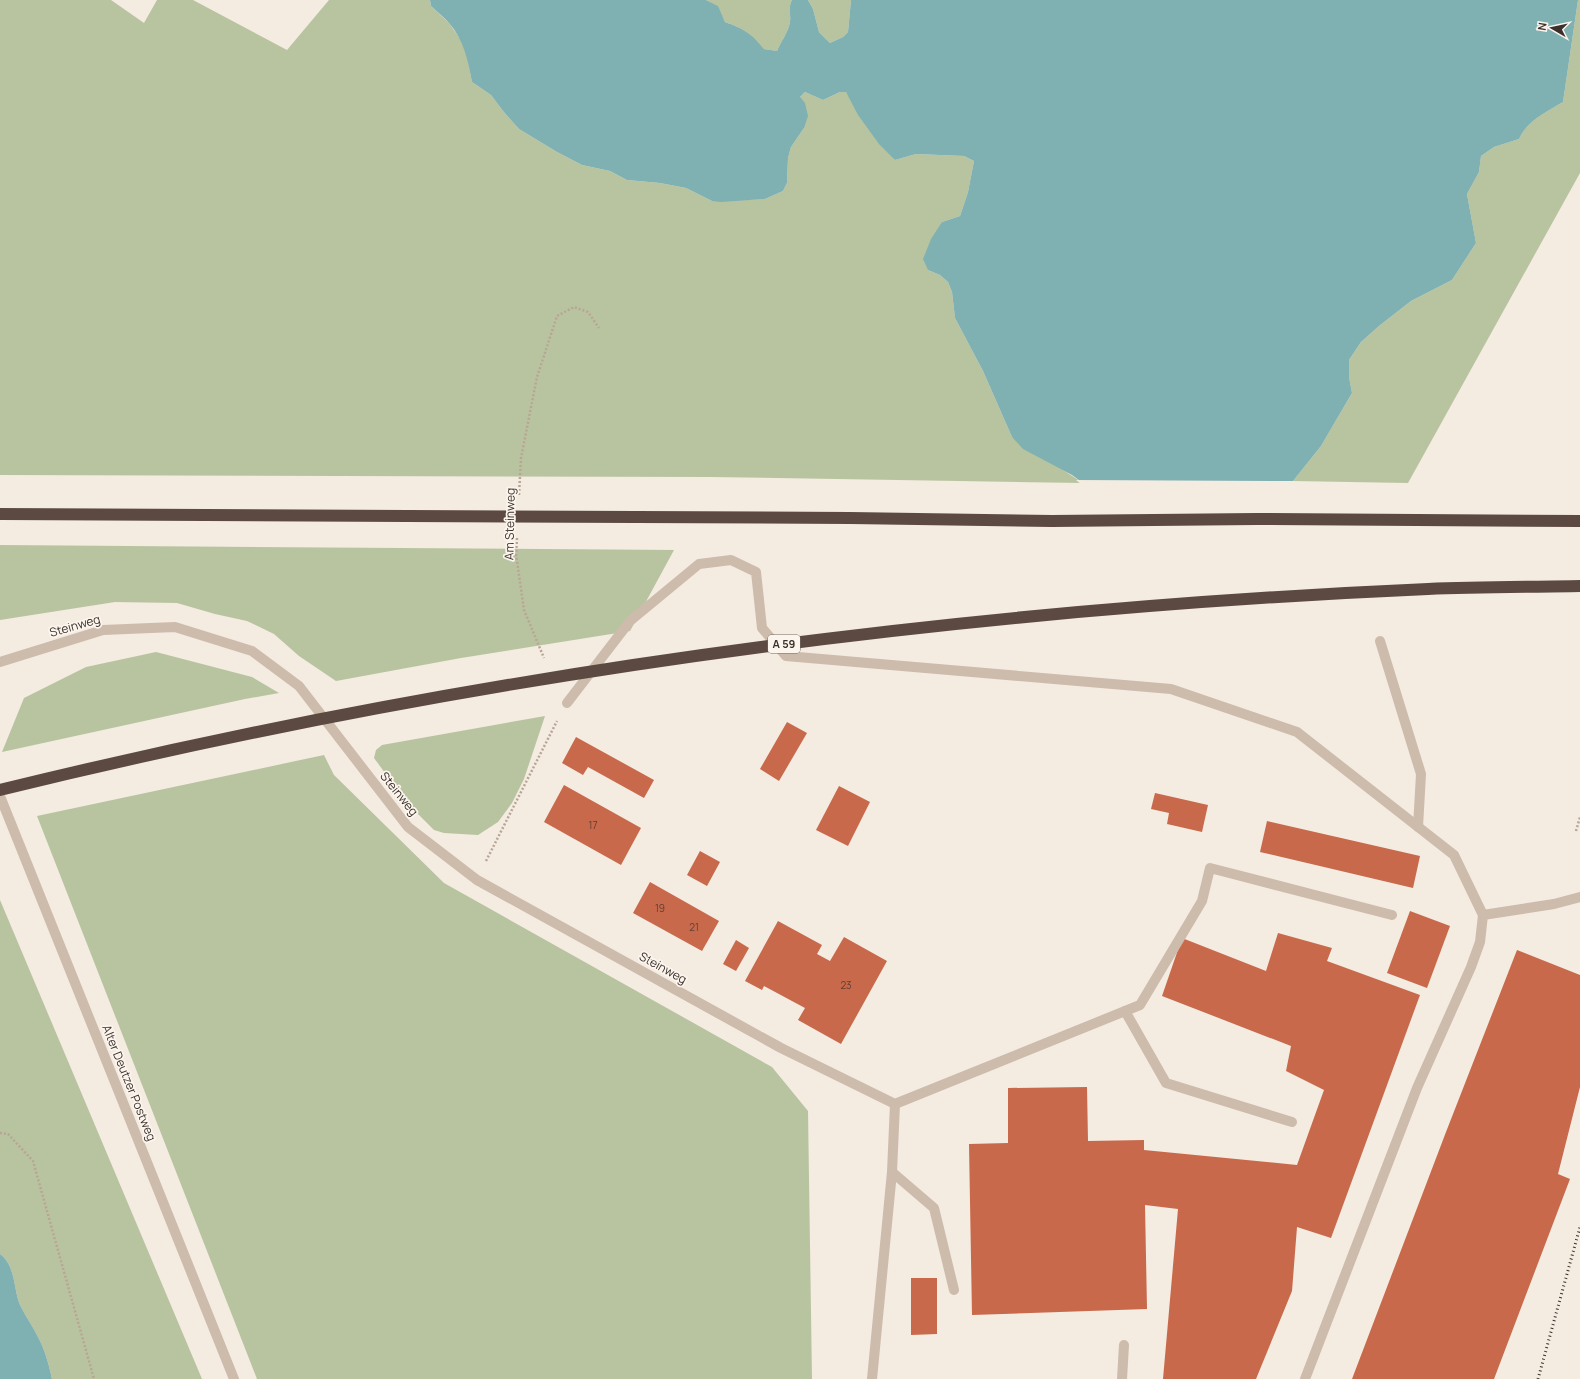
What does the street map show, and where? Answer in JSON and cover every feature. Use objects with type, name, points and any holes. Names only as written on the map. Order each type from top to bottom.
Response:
[{"type":"highway","points":[[0,514],[842,518],[1052,521],[1256,519],[1580,521]]},
{"type":"highway","name":"A 59","points":[[0,790],[113,762],[330,717],[548,678],[768,646],[988,620],[1209,601],[1430,589],[1580,586]]},
{"type":"street","points":[[567,702],[630,621],[699,564],[731,560],[756,572],[762,628],[786,656],[1171,689],[1297,732],[1454,855],[1483,915],[1480,942],[1471,967],[1416,1088],[1305,1379]]},
{"type":"street","name":"Steinweg","points":[[0,662],[103,630],[167,627],[175,627],[252,651],[299,686],[408,827],[477,880],[781,1048],[895,1104]]},
{"type":"street","points":[[1380,641],[1421,774],[1418,827]]},
{"type":"street","name":"Alter Deutzer Postweg","points":[[0,796],[234,1379]]},
{"type":"street","points":[[872,1379],[892,1172],[895,1104],[1140,1005],[1202,901],[1210,868],[1392,915]]},
{"type":"street","points":[[1483,915],[1554,904],[1580,897]]},
{"type":"street","points":[[1125,1011],[1166,1083],[1292,1122]]},
{"type":"street","points":[[892,1172],[934,1208],[954,1290]]},
{"type":"street","points":[[1122,1379],[1124,1345]]},
{"type":"path","name":"Am Steinweg","points":[[519,503],[521,458],[537,377],[557,316],[574,307],[588,312],[599,328]]},
{"type":"path","name":"Am Steinweg","points":[[518,532],[516,554],[524,610],[545,662]]},
{"type":"path","points":[[477,880],[567,702]]},
{"type":"path","points":[[1576,831],[1580,817]]},
{"type":"path","points":[[0,1133],[8,1134],[33,1161],[94,1379]]},
{"type":"green space","points":[[0,0],[111,0],[144,23],[157,0],[193,0],[287,50],[329,0],[430,0],[431,6],[449,23],[461,40],[467,56],[472,82],[491,95],[519,129],[582,165],[610,171],[627,180],[660,183],[686,188],[712,201],[765,199],[783,191],[787,183],[788,158],[791,147],[804,128],[800,97],[805,92],[823,100],[840,92],[846,92],[895,160],[916,154],[964,156],[974,161],[968,192],[960,216],[942,222],[928,270],[940,275],[948,282],[952,292],[955,318],[983,371],[1012,437],[1083,483],[710,477],[0,475]]},
{"type":"green space","points":[[706,0],[792,0],[790,5],[789,26],[777,51],[764,49],[747,32],[725,22],[717,6]]},
{"type":"green space","points":[[808,0],[851,0],[848,32],[843,37],[830,43],[819,32],[813,9]]},
{"type":"green space","points":[[1578,0],[1580,0],[1580,173],[1408,483],[1293,481],[1321,446],[1352,393],[1349,377],[1349,360],[1361,342],[1411,301],[1452,280],[1476,243],[1467,194],[1479,172],[1481,156],[1494,147],[1519,139],[1532,122],[1563,102]]},
{"type":"green space","points":[[0,545],[674,550],[630,631],[461,658],[336,681],[299,656],[274,634],[247,621],[177,603],[115,602],[0,620]]},
{"type":"green space","points":[[156,652],[252,677],[279,693],[245,699],[2,752],[24,698],[86,667]]},
{"type":"green space","points":[[545,716],[524,779],[512,803],[498,822],[478,835],[444,833],[434,830],[399,792],[374,758],[376,750],[382,745]]},
{"type":"green space","points":[[324,755],[334,775],[444,883],[772,1067],[808,1111],[812,1379],[257,1379],[37,816]]},
{"type":"green space","points":[[0,900],[202,1379],[52,1379],[43,1347],[20,1305],[12,1271],[5,1259],[0,1254]]},
{"type":"water","points":[[430,0],[706,0],[718,6],[725,22],[747,32],[764,49],[777,51],[789,26],[790,5],[792,0],[808,0],[813,9],[819,32],[830,43],[843,37],[848,32],[851,0],[1578,0],[1563,102],[1532,122],[1519,139],[1494,147],[1481,156],[1479,172],[1467,194],[1476,243],[1452,280],[1411,301],[1361,342],[1349,360],[1349,377],[1352,393],[1321,446],[1293,481],[1083,483],[1072,475],[1023,449],[1012,437],[983,371],[955,318],[952,292],[948,282],[940,275],[928,270],[923,259],[931,239],[942,222],[960,216],[968,192],[974,161],[964,156],[916,154],[895,160],[879,144],[858,115],[846,92],[840,92],[823,100],[805,92],[800,97],[805,103],[808,116],[804,128],[791,147],[788,158],[787,183],[783,191],[765,199],[721,202],[712,201],[686,188],[660,183],[627,180],[610,171],[582,165],[519,129],[491,95],[472,82],[467,59],[458,36],[447,21],[431,6]]},
{"type":"water","points":[[0,1254],[5,1259],[12,1271],[20,1305],[43,1347],[52,1379],[0,1379]]},
{"type":"pier","points":[[1076,480],[1296,481],[1232,512],[1133,503],[1082,485]]},
{"type":"building","points":[[787,722],[807,733],[779,781],[760,769]]},
{"type":"building","points":[[576,737],[654,780],[644,798],[588,767],[583,775],[562,763]]},
{"type":"building","points":[[564,785],[641,828],[621,865],[544,822]]},
{"type":"building","points":[[839,786],[870,802],[848,846],[816,830]]},
{"type":"building","points":[[1155,793],[1208,805],[1202,832],[1167,824],[1169,813],[1151,809]]},
{"type":"building","points":[[1267,821],[1420,856],[1413,888],[1260,852]]},
{"type":"building","points":[[700,851],[720,862],[707,886],[687,875]]},
{"type":"building","points":[[650,882],[719,921],[702,951],[633,913]]},
{"type":"building","points":[[1410,911],[1450,926],[1427,988],[1387,973]]},
{"type":"building","points":[[778,921],[822,945],[817,954],[830,961],[844,937],[887,961],[841,1044],[798,1020],[805,1008],[764,986],[762,990],[745,981]]},
{"type":"building","points":[[1278,933],[1332,948],[1327,961],[1420,995],[1331,1238],[1297,1227],[1292,1291],[1256,1379],[1163,1379],[1178,1209],[1145,1205],[1147,1309],[972,1315],[969,1144],[1008,1143],[1008,1088],[1087,1087],[1088,1141],[1144,1140],[1144,1150],[1297,1165],[1324,1090],[1286,1071],[1291,1046],[1162,996],[1182,938],[1266,971]]},
{"type":"building","points":[[736,940],[749,948],[736,971],[723,964]]},
{"type":"building","points":[[1517,950],[1580,975],[1580,1087],[1558,1174],[1570,1179],[1494,1379],[1352,1379],[1446,1132]]},
{"type":"building","points":[[911,1278],[937,1278],[937,1334],[911,1335]]},
{"type":"railway","points":[[1538,1379],[1580,1227]]}]
